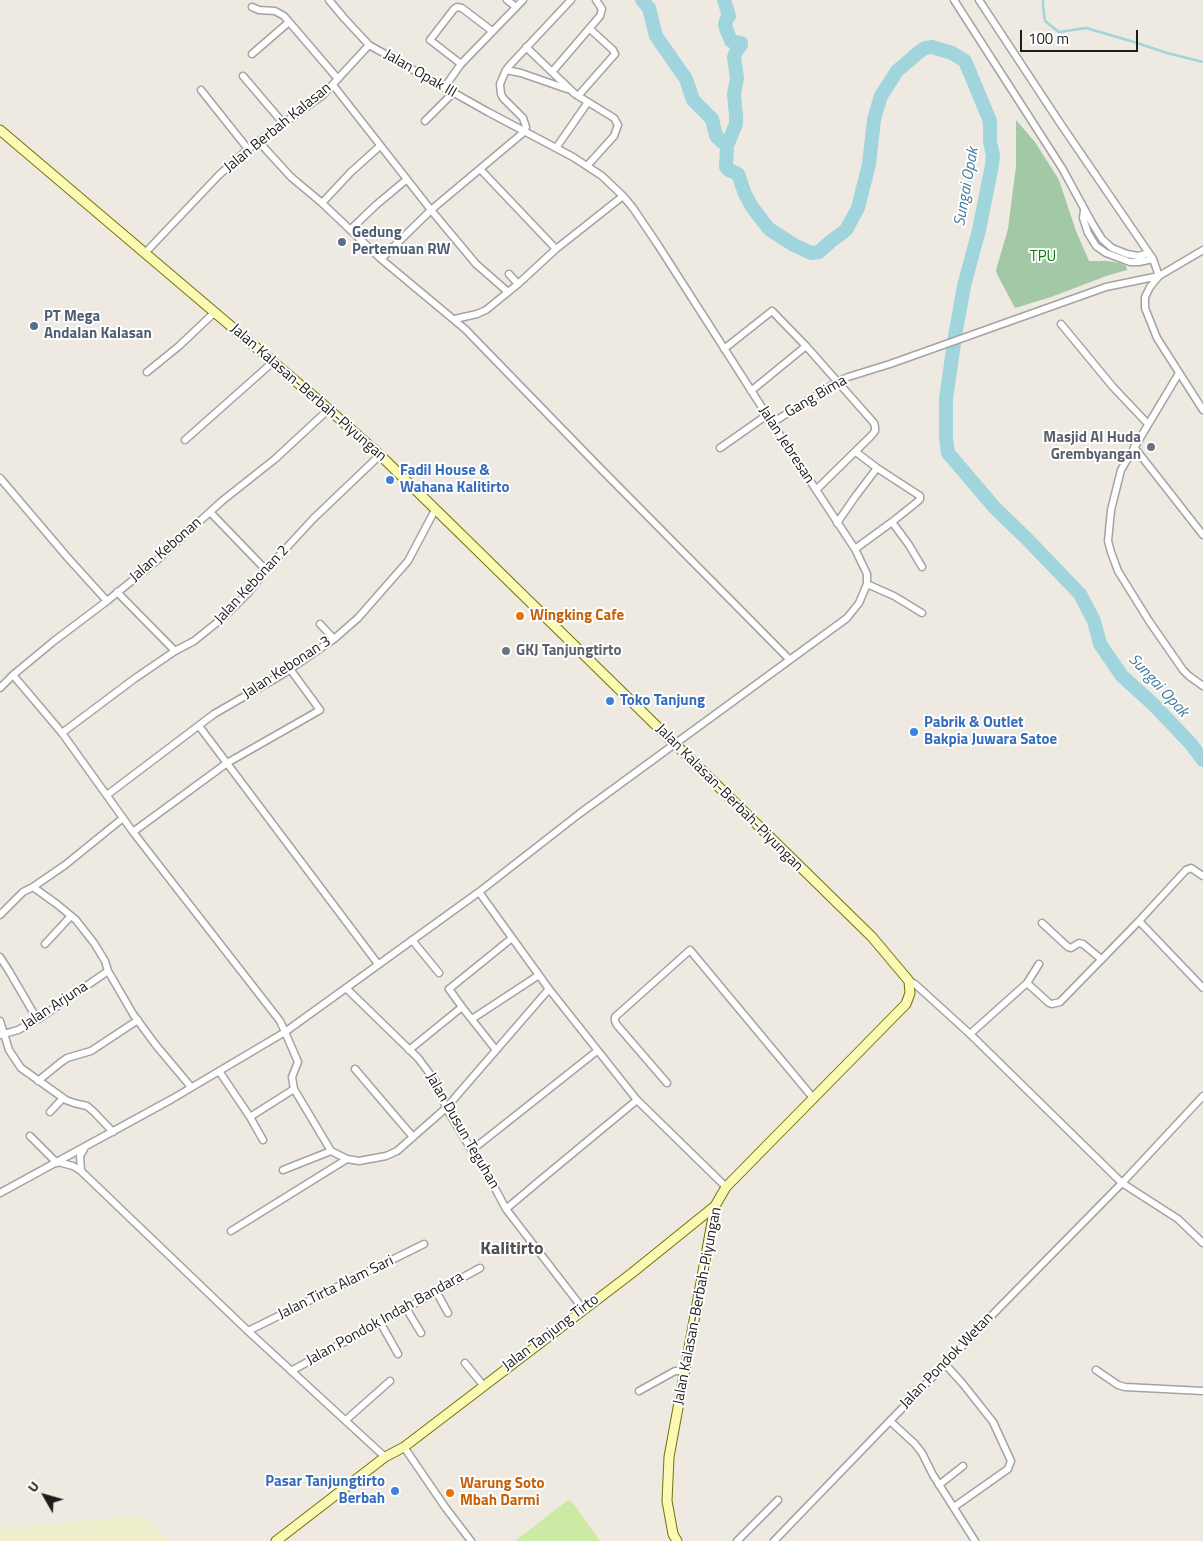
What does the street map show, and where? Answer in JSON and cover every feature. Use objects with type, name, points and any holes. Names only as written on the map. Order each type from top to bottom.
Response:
[{"type":"street","name":"Jalan Opak III","points":[[329,0],[369,44],[524,132]]},
{"type":"street","points":[[507,0],[516,7]]},
{"type":"street","points":[[444,88],[461,64],[523,0]]},
{"type":"street","points":[[381,258],[430,210],[524,132],[526,126],[523,118],[501,94],[500,84],[506,70],[571,0]]},
{"type":"street","points":[[552,72],[600,16],[602,9],[596,0]]},
{"type":"street","points":[[954,0],[1062,168],[1084,209],[1083,218],[1088,233],[1096,246],[1106,253],[1130,262],[1139,262],[1151,256]]},
{"type":"street","points":[[979,0],[1151,256],[1159,276]]},
{"type":"street","points":[[252,7],[259,10],[279,12],[338,79]]},
{"type":"street","points":[[461,64],[430,40],[454,9],[457,7],[462,8],[492,31]]},
{"type":"street","points":[[252,54],[289,22]]},
{"type":"street","points":[[578,96],[615,54],[590,29]]},
{"type":"street","name":"Jalan Berbah Kalasan","points":[[145,253],[219,175],[248,149],[323,95],[369,44]]},
{"type":"street","points":[[526,47],[578,96],[606,111],[614,118],[618,125],[614,136],[586,166]]},
{"type":"street","points":[[506,70],[521,73],[571,90]]},
{"type":"street","points":[[243,76],[283,123]]},
{"type":"street","points":[[332,85],[430,210],[476,264],[508,292]]},
{"type":"street","points":[[201,90],[248,149]]},
{"type":"street","points":[[425,121],[453,93]]},
{"type":"street","points":[[556,148],[588,102]]},
{"type":"street","name":"Jalan Kalasan-Berbah-Piyungan","points":[[0,130],[329,409],[380,456],[872,938],[899,968],[908,982],[910,993],[906,1004],[726,1187],[715,1206],[669,1457],[667,1501],[673,1534],[677,1541]]},
{"type":"street","name":"Jalan Jebresan","points":[[524,132],[556,148],[602,176],[623,196],[658,245],[766,415],[855,549],[866,574],[867,584]]},
{"type":"street","points":[[259,142],[291,177],[322,202],[400,275],[455,320],[789,660]]},
{"type":"street","points":[[322,202],[380,146]]},
{"type":"street","points":[[480,169],[556,249]]},
{"type":"street","points":[[350,230],[406,180]]},
{"type":"street","points":[[455,320],[486,310],[556,249],[623,196]]},
{"type":"street","points":[[1203,250],[1159,276],[1145,297],[1145,308],[1157,338],[1203,410]]},
{"type":"street","points":[[508,274],[518,284]]},
{"type":"street","name":"Gang Bima","points":[[772,424],[837,382],[1106,287],[1159,276]]},
{"type":"street","points":[[724,349],[772,311],[806,346],[874,423],[875,431],[816,490]]},
{"type":"street","points":[[147,372],[179,346],[215,312]]},
{"type":"street","points":[[1061,324],[1113,387],[1148,424]]},
{"type":"street","points":[[751,391],[806,346]]},
{"type":"street","points":[[185,440],[273,362]]},
{"type":"street","points":[[1179,373],[1122,470],[1111,510],[1108,540],[1118,572],[1149,621],[1183,670],[1203,686]]},
{"type":"street","name":"Jalan Kebonan","points":[[0,688],[54,641],[154,562],[210,512],[275,459],[329,409]]},
{"type":"street","points":[[720,448],[766,415]]},
{"type":"street","points":[[1134,447],[1203,536]]},
{"type":"street","points":[[855,549],[917,502],[920,497],[910,488],[877,468],[856,452]]},
{"type":"street","name":"Jalan Kebonan 2","points":[[62,732],[134,679],[175,651],[194,641],[225,616],[248,593],[266,570],[313,519],[380,456]]},
{"type":"street","points":[[837,523],[877,468]]},
{"type":"street","points":[[0,478],[107,601]]},
{"type":"street","name":"Jalan Kebonan 3","points":[[108,795],[227,706],[290,669],[334,639],[358,618],[408,561],[435,510]]},
{"type":"street","points":[[210,512],[266,570]]},
{"type":"street","points":[[892,522],[922,567]]},
{"type":"street","points":[[0,1193],[58,1163],[286,1032],[479,892],[674,744],[847,618],[859,603],[867,584],[882,590],[922,613]]},
{"type":"street","points":[[117,592],[175,651]]},
{"type":"street","points":[[320,624],[334,639]]},
{"type":"street","points":[[133,832],[228,763],[320,710],[290,669]]},
{"type":"street","points":[[13,675],[62,732],[133,832],[242,975],[269,1007],[286,1032],[298,1062],[292,1077],[294,1089],[331,1151],[347,1159],[359,1161],[386,1156],[397,1151],[446,1108],[549,989]]},
{"type":"street","points":[[199,726],[378,964]]},
{"type":"street","points":[[0,914],[23,892],[73,859],[123,818]]},
{"type":"street","points":[[1027,982],[1049,1003],[1057,1003],[1062,1000],[1186,870],[1191,868],[1203,876]]},
{"type":"street","points":[[33,887],[71,916],[94,943],[108,971],[138,1020],[169,1062],[191,1087]]},
{"type":"street","points":[[479,892],[549,989],[637,1100],[726,1187]]},
{"type":"street","points":[[45,944],[71,916]]},
{"type":"street","points":[[1139,921],[1203,988]]},
{"type":"street","points":[[1042,923],[1071,948],[1079,943],[1082,944],[1101,959]]},
{"type":"street","points":[[496,1050],[449,989],[512,938]]},
{"type":"street","points":[[412,940],[438,973]]},
{"type":"street","points":[[667,1083],[617,1025],[615,1017],[690,950],[814,1099]]},
{"type":"street","points":[[0,957],[37,1019]]},
{"type":"street","points":[[970,1034],[1027,982],[1039,964]]},
{"type":"street","name":"Jalan Arjuna","points":[[2,1034],[18,1030],[37,1019],[108,971]]},
{"type":"street","points":[[472,1019],[539,975]]},
{"type":"street","points":[[908,982],[915,984],[970,1034],[1122,1182],[1178,1219],[1203,1243]]},
{"type":"street","name":"Jalan Dusun Teguhan","points":[[346,988],[409,1050],[436,1082],[446,1108],[506,1210],[583,1310]]},
{"type":"street","points":[[409,1050],[462,1007]]},
{"type":"street","points":[[38,1081],[67,1058],[91,1051],[138,1020]]},
{"type":"street","points":[[0,1022],[2,1034],[9,1050],[21,1068],[63,1098],[87,1106],[113,1132]]},
{"type":"street","points":[[472,1150],[598,1051]]},
{"type":"street","points":[[355,1069],[413,1137]]},
{"type":"street","points":[[219,1070],[263,1140]]},
{"type":"street","points":[[250,1117],[294,1089]]},
{"type":"street","name":"Jalan Pondok Wetan","points":[[774,1541],[1203,1096]]},
{"type":"street","points":[[50,1112],[63,1098]]},
{"type":"street","points":[[506,1210],[637,1100]]},
{"type":"street","points":[[30,1136],[58,1163],[73,1166],[82,1171],[248,1331],[385,1457]]},
{"type":"street","points":[[82,1171],[80,1156],[86,1147]]},
{"type":"street","points":[[283,1170],[331,1151]]},
{"type":"street","points":[[231,1231],[347,1159]]},
{"type":"street","name":"Jalan Tanjung Tirto","points":[[276,1541],[385,1457],[404,1447],[715,1206]]},
{"type":"street","points":[[698,1220],[711,1229]]},
{"type":"street","name":"Jalan Tirta Alam Sari","points":[[248,1331],[424,1244]]},
{"type":"street","name":"Jalan Pondok Indah Bandara","points":[[291,1371],[480,1268]]},
{"type":"street","points":[[436,1291],[448,1313]]},
{"type":"street","points":[[406,1308],[420,1333]]},
{"type":"street","points":[[380,1322],[398,1354]]},
{"type":"street","points":[[465,1363],[484,1385]]},
{"type":"street","points":[[945,1364],[993,1422],[1011,1461],[1008,1469],[954,1507]]},
{"type":"street","points":[[1096,1370],[1125,1388],[1203,1391]]},
{"type":"street","points":[[639,1391],[675,1371],[685,1372]]},
{"type":"street","points":[[346,1420],[390,1381]]},
{"type":"street","points":[[890,1421],[922,1453],[939,1485],[975,1541]]},
{"type":"street","points":[[404,1447],[444,1507],[471,1541]]},
{"type":"street","points":[[939,1485],[963,1466]]},
{"type":"street","points":[[737,1541],[778,1500]]},
{"type":"green space","name":"TPU","points":[[1016,120],[1035,142],[1059,180],[1076,231],[1089,261],[1120,263],[1126,266],[1127,270],[1015,308],[996,270],[1008,229],[1016,166]]},
{"type":"green space","points":[[568,1500],[572,1502],[600,1541],[515,1541]]},
{"type":"green space","points":[[135,1516],[145,1519],[155,1526],[170,1541],[0,1541],[0,1529]]},
{"type":"waterway","points":[[642,0],[649,8],[656,36],[686,79],[693,100],[712,119],[716,136],[727,146]]},
{"type":"waterway","name":"Sungai Opak","points":[[724,0],[729,16],[725,24],[727,31],[731,41],[741,43],[734,57],[737,78],[734,94],[736,124],[727,146],[726,167],[738,174],[752,207],[769,229],[811,253],[819,252],[846,230],[858,208],[869,164],[877,109],[881,96],[897,71],[925,48],[932,47],[952,53],[965,61],[990,121],[990,142],[993,155],[979,230],[964,286],[955,336],[946,399],[948,453],[995,508],[1080,594],[1094,621],[1100,644],[1122,676],[1153,704],[1191,744],[1203,760]]},
{"type":"waterway","points":[[1043,0],[1045,21],[1059,32],[1086,28],[1203,62]]},
{"type":"place","name":"Gedung Pertemuan RW","points":[[342,242]]},
{"type":"place","name":"PT Mega Andalan Kalasan","points":[[34,326]]},
{"type":"place","name":"Masjid Al Huda Grembyangan","points":[[1151,447]]},
{"type":"place","name":"Fadil House & Wahana Kalitirto","points":[[390,480]]},
{"type":"place","name":"Wingking Cafe","points":[[520,616]]},
{"type":"place","name":"GKJ Tanjungtirto","points":[[506,651]]},
{"type":"place","name":"Toko Tanjung","points":[[610,701]]},
{"type":"place","name":"Pabrik & Outlet Bakpia Juwara Satoe","points":[[914,732]]},
{"type":"place","name":"Pasar Tanjungtirto Berbah","points":[[395,1491]]},
{"type":"place","name":"Warung Soto Mbah Darmi","points":[[450,1493]]},
{"type":"district","name":"Kalitirto","points":[[512,1250]]}]
